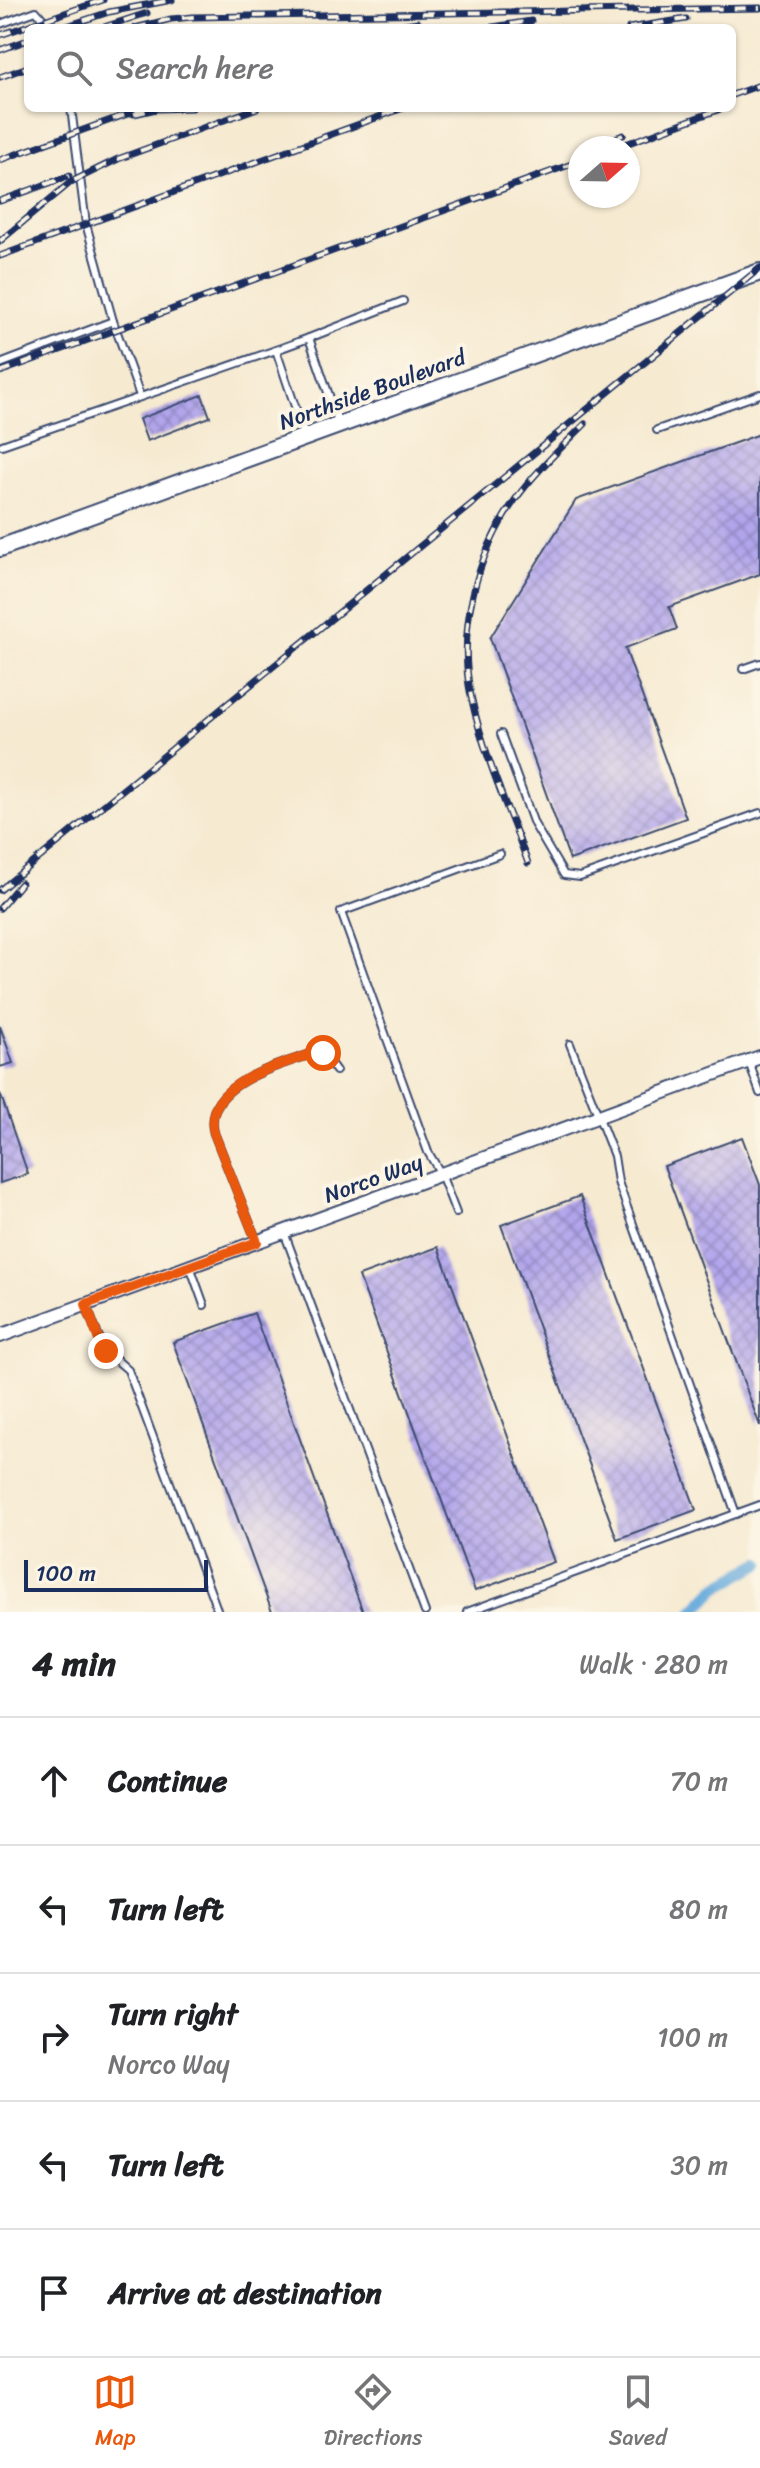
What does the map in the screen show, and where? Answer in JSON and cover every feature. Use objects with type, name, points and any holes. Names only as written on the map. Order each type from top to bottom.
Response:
[{"type":"main road","name":"Northside Boulevard","points":[[0,548],[760,272]]},
{"type":"street","name":"Norco Way","points":[[0,1336],[754,1060]]},
{"type":"lane","points":[[0,24],[36,11],[49,24]]},
{"type":"lane","points":[[72,112],[86,224],[113,321],[140,396]]},
{"type":"lane","points":[[2,445],[276,350],[403,301]]},
{"type":"lane","points":[[0,364],[113,321]]},
{"type":"lane","points":[[309,338],[339,424]]},
{"type":"lane","points":[[276,350],[305,437]]},
{"type":"lane","points":[[657,430],[760,394]]},
{"type":"lane","points":[[743,669],[760,663]]},
{"type":"lane","points":[[501,734],[534,824],[564,875],[580,877],[760,813]]},
{"type":"lane","points":[[456,1213],[441,1174],[428,1152],[341,912],[500,854]]},
{"type":"lane","points":[[570,1044],[600,1116],[614,1156],[618,1182],[736,1514]]},
{"type":"lane","points":[[257,1242],[214,1133],[212,1124],[217,1103],[249,1076],[314,1053],[323,1053],[336,1071]]},
{"type":"lane","points":[[754,1060],[760,1093]]},
{"type":"lane","points":[[284,1232],[425,1612]]},
{"type":"lane","points":[[190,1266],[204,1305]]},
{"type":"lane","points":[[86,1304],[100,1343],[128,1370],[218,1612]]},
{"type":"lane","points":[[467,1612],[760,1505]]},
{"type":"building","points":[[202,395],[210,417],[147,441],[139,419]]},
{"type":"building","points":[[760,434],[760,574],[669,607],[677,629],[625,648],[686,818],[570,860],[490,638],[576,500]]},
{"type":"building","points":[[0,1026],[13,1063],[0,1067]]},
{"type":"building","points":[[0,1093],[28,1174],[0,1183]]},
{"type":"building","points":[[742,1137],[760,1185],[760,1426],[664,1166]]},
{"type":"building","points":[[580,1196],[696,1510],[617,1539],[501,1225]]},
{"type":"building","points":[[438,1247],[554,1562],[475,1591],[359,1276]]},
{"type":"building","points":[[254,1313],[363,1612],[272,1612],[173,1342]]},
{"type":"waterway","points":[[693,1612],[716,1588],[760,1563]]},
{"type":"railway","points":[[32,24],[103,0]]},
{"type":"railway","points":[[73,24],[109,12],[172,0]]},
{"type":"railway","points":[[151,24],[193,17],[760,8]]},
{"type":"railway","points":[[113,24],[147,13]]},
{"type":"railway","points":[[654,24],[686,19]]},
{"type":"railway","points":[[512,24],[531,21]]},
{"type":"railway","points":[[405,24],[418,22]]},
{"type":"railway","points":[[0,35],[24,27]]},
{"type":"railway","points":[[0,50],[24,41]]},
{"type":"railway","points":[[0,77],[24,68]]},
{"type":"railway","points":[[736,94],[760,85]]},
{"type":"railway","points":[[0,160],[133,112]]},
{"type":"railway","points":[[134,114],[143,112]]},
{"type":"railway","points":[[0,241],[71,182],[118,159],[246,112]]},
{"type":"railway","points":[[0,256],[392,112]]},
{"type":"railway","points":[[640,139],[712,112]]},
{"type":"railway","points":[[0,372],[568,165]]},
{"type":"railway","points":[[0,201],[69,176]]},
{"type":"railway","points":[[0,890],[760,268]]},
{"type":"railway","points":[[528,863],[496,781],[476,717],[467,671],[468,619],[480,569],[501,522],[548,460],[585,424]]},
{"type":"railway","points":[[0,908],[21,883]]},
{"type":"route","points":[[106,1351],[86,1304],[257,1242],[214,1133],[212,1124],[217,1103],[249,1076],[314,1053],[323,1053]]}]
